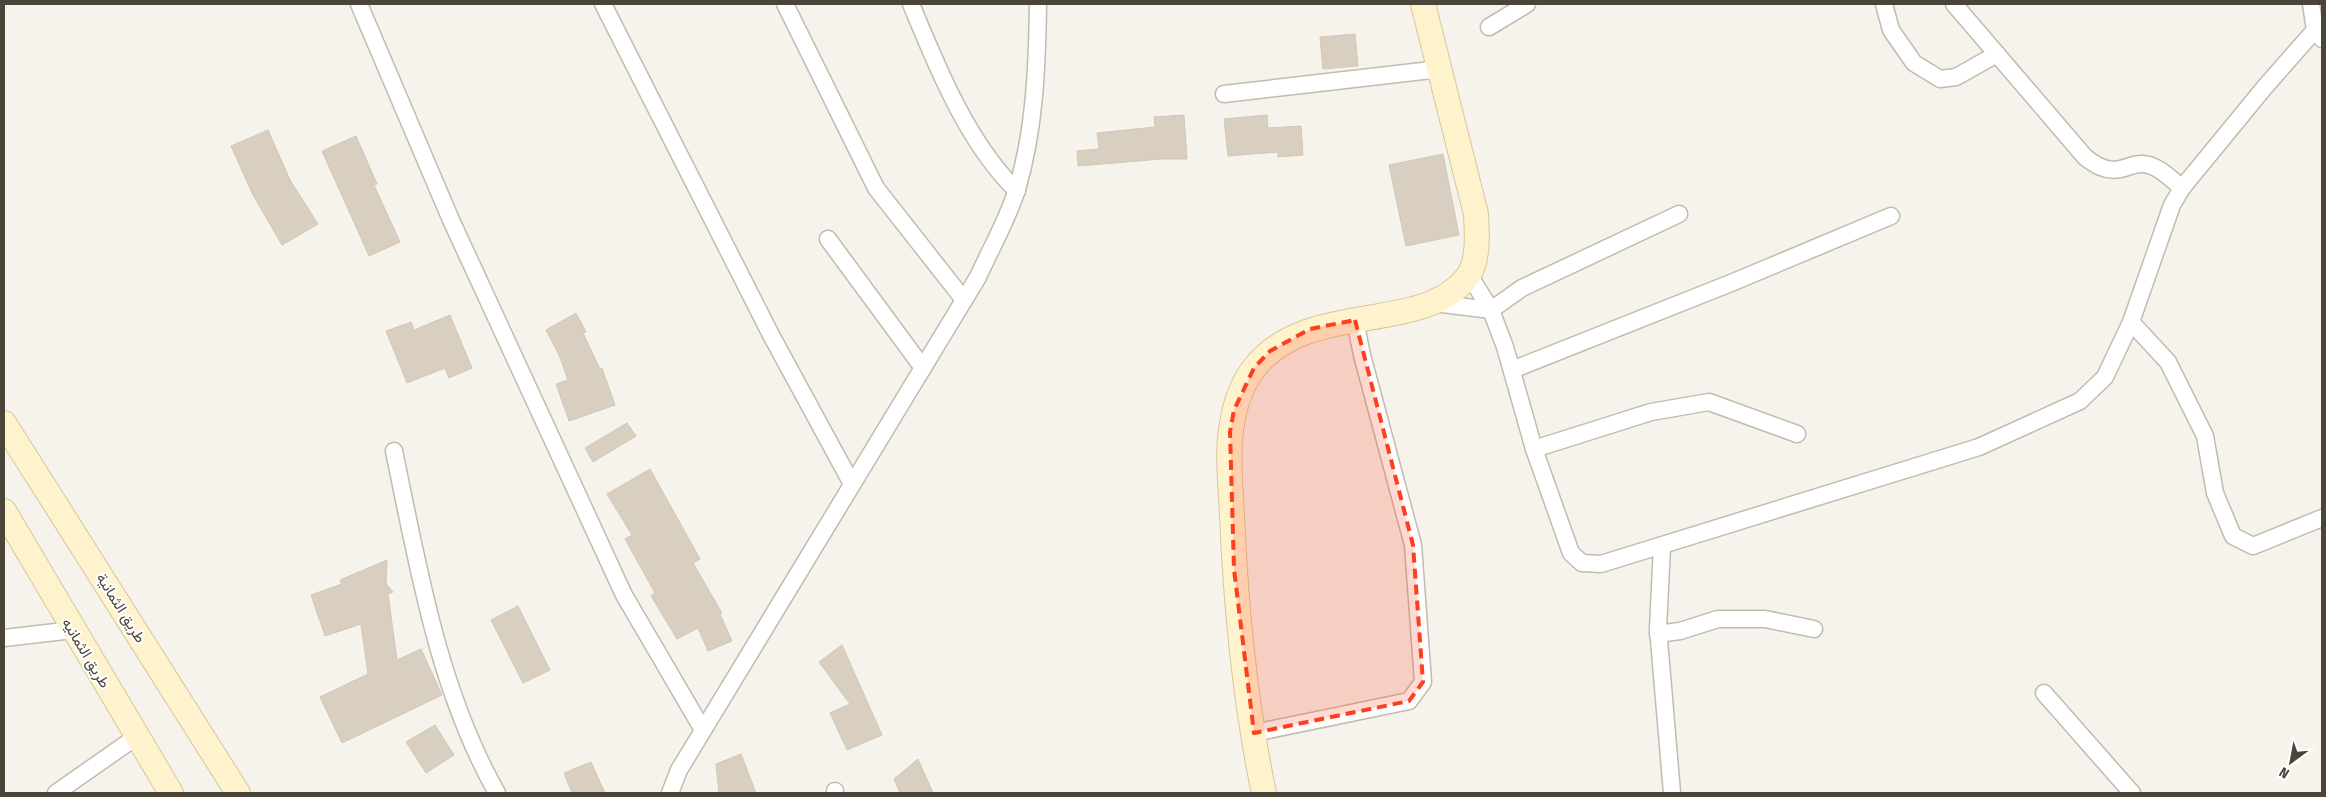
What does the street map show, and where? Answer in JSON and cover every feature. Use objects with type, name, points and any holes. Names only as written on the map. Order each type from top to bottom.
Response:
[{"type":"street","points":[[359,4],[451,220],[620,586],[703,730]]},
{"type":"street","points":[[603,4],[771,334],[852,484]]},
{"type":"street","points":[[785,4],[876,188],[964,300]]},
{"type":"street","points":[[911,4],[969,130],[998,172],[1017,191]]},
{"type":"street","points":[[670,793],[679,770],[978,277],[1017,191],[1033,113],[1038,4]]},
{"type":"street","points":[[1423,4],[1476,214],[1477,245],[1469,275],[1454,290],[1434,303]]},
{"type":"street","points":[[1489,27],[1527,4]]},
{"type":"street","points":[[1884,4],[1892,30],[1914,63],[1940,79],[1956,77],[1997,54]]},
{"type":"street","points":[[1954,4],[2085,157],[2096,166],[2108,170],[2120,170],[2134,164],[2144,164],[2159,170],[2182,188]]},
{"type":"street","points":[[1469,275],[1491,310],[1512,370],[1534,449],[1563,535],[1571,553],[1582,563],[1601,564],[1979,447],[2080,401],[2105,377],[2131,322],[2172,205],[2182,188],[2264,88],[2318,35],[2311,4]]},
{"type":"street","points":[[1224,94],[1440,69]]},
{"type":"street","points":[[1264,793],[1245,674],[1234,569],[1230,458],[1234,410],[1254,368],[1270,351],[1290,338],[1310,329],[1434,303],[1491,310],[1522,288],[1679,214]]},
{"type":"street","points":[[1512,370],[1731,283],[1890,216]]},
{"type":"street","points":[[828,239],[923,368]]},
{"type":"street","points":[[1254,733],[1409,701],[1423,682],[1413,545],[1369,384],[1355,320]]},
{"type":"street","points":[[2131,322],[2168,362],[2205,436],[2215,493],[2233,536],[2254,546],[2322,518]]},
{"type":"street","points":[[1534,449],[1651,412],[1709,402],[1797,434]]},
{"type":"street","name":"طريق الثمانية","points":[[4,423],[238,793]]},
{"type":"street","points":[[394,451],[438,645],[456,700],[474,746],[497,793]]},
{"type":"street","name":"طريق الثمانيه","points":[[4,511],[72,630],[171,793]]},
{"type":"street","points":[[1662,546],[1658,634],[1672,793]]},
{"type":"street","points":[[1658,634],[1680,631],[1718,619],[1765,620],[1814,629]]},
{"type":"street","points":[[4,638],[72,630]]},
{"type":"street","points":[[2044,693],[2132,793]]},
{"type":"street","points":[[56,793],[136,737]]},
{"type":"highlighted area","points":[[1355,320],[1413,545],[1423,682],[1409,701],[1254,733],[1234,569],[1230,432],[1234,410],[1254,368],[1270,351],[1310,329]]},
{"type":"building","points":[[1355,34],[1358,66],[1323,69],[1320,37]]},
{"type":"building","points":[[1184,115],[1187,159],[1162,159],[1078,166],[1077,151],[1099,149],[1097,133],[1155,127],[1154,117]]},
{"type":"building","points":[[1267,115],[1268,128],[1301,126],[1303,155],[1278,157],[1278,152],[1228,156],[1224,119]]},
{"type":"building","points":[[268,130],[290,180],[318,224],[282,245],[253,195],[231,146]]},
{"type":"building","points":[[356,136],[377,184],[374,185],[400,242],[369,256],[322,151]]},
{"type":"building","points":[[1443,154],[1459,235],[1406,246],[1389,165]]},
{"type":"building","points":[[576,313],[586,332],[583,333],[600,369],[602,368],[615,405],[569,421],[556,384],[568,380],[559,355],[546,330]]},
{"type":"building","points":[[450,315],[472,368],[449,378],[445,368],[407,383],[386,331],[411,322],[414,330]]},
{"type":"building","points":[[627,423],[636,436],[593,462],[585,448]]},
{"type":"building","points":[[650,469],[700,559],[693,563],[722,613],[720,614],[732,641],[708,651],[698,628],[677,639],[651,596],[655,593],[625,539],[632,535],[607,494]]},
{"type":"building","points":[[387,560],[386,584],[393,592],[388,594],[397,660],[421,649],[442,695],[342,743],[320,697],[368,674],[361,624],[325,636],[311,595],[342,584],[340,580]]},
{"type":"building","points":[[518,606],[550,670],[523,683],[491,620]]},
{"type":"building","points":[[842,645],[882,735],[847,750],[830,713],[850,704],[819,662]]},
{"type":"building","points":[[435,725],[454,755],[426,773],[406,742]]},
{"type":"building","points":[[741,754],[756,793],[719,793],[716,764]]},
{"type":"building","points":[[918,759],[933,793],[900,793],[894,779]]},
{"type":"building","points":[[591,762],[605,793],[572,793],[564,773]]}]
